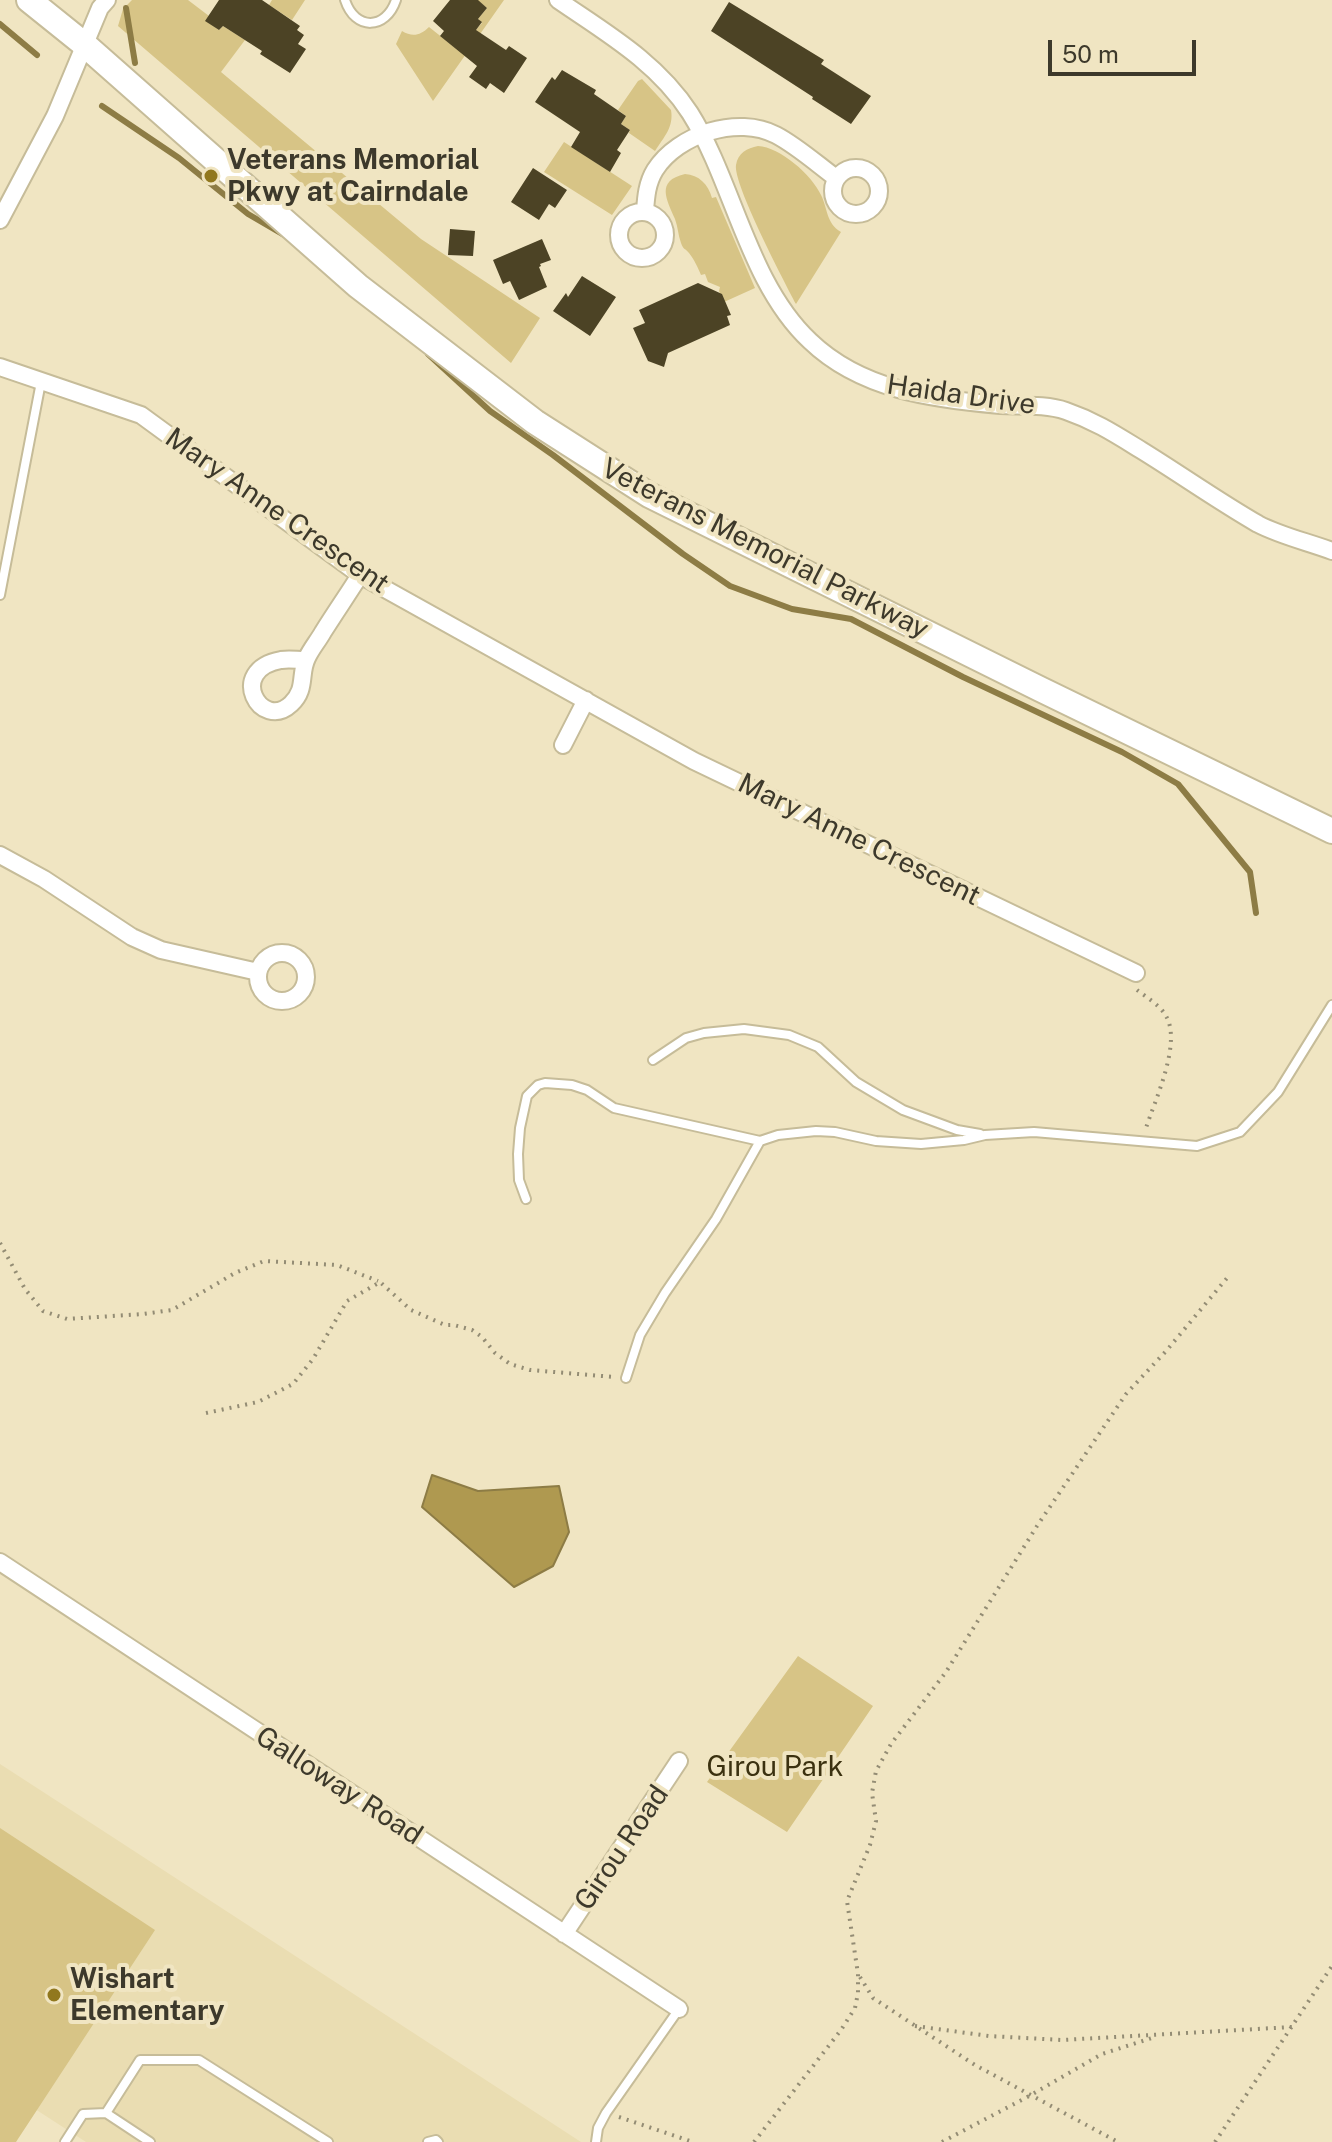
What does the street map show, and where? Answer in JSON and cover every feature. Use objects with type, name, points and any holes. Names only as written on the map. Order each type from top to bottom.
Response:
[{"type":"main road","name":"Veterans Memorial Parkway","points":[[29,0],[85,45],[358,286],[535,422],[637,487],[1332,831]]},
{"type":"street","points":[[0,220],[55,116],[100,8],[107,0]]},
{"type":"street","name":"Haida Drive","points":[[558,0],[641,57],[679,97],[701,133],[770,289],[809,341],[837,363],[866,380],[903,392],[991,404],[1061,409],[1095,421],[1261,525],[1332,551]]},
{"type":"street","points":[[645,211],[648,186],[664,159],[701,133],[726,128],[759,129],[776,135],[836,178]]},
{"type":"street","name":"Mary Anne Crescent","points":[[0,367],[141,415],[360,575],[694,761],[1136,973]]},
{"type":"street","points":[[305,660],[360,575]]},
{"type":"street","points":[[563,745],[586,700]]},
{"type":"street","points":[[0,855],[44,879],[132,937],[161,950],[258,972]]},
{"type":"street","name":"Galloway Road","points":[[0,1562],[679,2009]]},
{"type":"street","name":"Girou Road","points":[[564,1934],[679,1761]]},
{"type":"lane","points":[[345,0],[356,19],[366,23],[386,18],[396,0]]},
{"type":"lane","points":[[0,595],[41,381]]},
{"type":"lane","points":[[526,1199],[519,1180],[520,1128],[527,1096],[538,1085],[545,1083],[572,1085],[587,1090],[614,1108],[760,1141],[778,1135],[816,1131],[876,1141],[921,1144],[1034,1132],[1197,1146],[1240,1132],[1278,1092],[1332,1005]]},
{"type":"lane","points":[[653,1060],[686,1038],[704,1033],[767,1030],[818,1047],[856,1082],[903,1110],[957,1130],[985,1135]]},
{"type":"lane","points":[[626,1378],[640,1335],[716,1219],[760,1141]]},
{"type":"lane","points":[[596,2142],[598,2128],[606,2113],[679,2009]]},
{"type":"lane","points":[[106,2113],[140,2060],[199,2060],[328,2142]]},
{"type":"lane","points":[[65,2142],[83,2114],[106,2113],[150,2142]]},
{"type":"lane","points":[[428,2142],[438,2142]]},
{"type":"path","points":[[1136,973],[1134,988],[1166,1016],[1171,1037],[1168,1062],[1142,1141]]},
{"type":"path","points":[[0,1243],[25,1289],[43,1311],[67,1319],[172,1310],[235,1273],[264,1261],[337,1265],[380,1282],[411,1310],[445,1325],[472,1330],[502,1359],[520,1368],[626,1378]]},
{"type":"path","points":[[754,2142],[855,2008],[858,1974],[847,1901],[870,1845],[876,1821],[872,1793],[876,1771],[891,1744],[946,1672],[1037,1526],[1126,1394],[1227,1278]]},
{"type":"path","points":[[206,1413],[258,1402],[293,1384],[313,1359],[347,1301],[380,1282]]},
{"type":"path","points":[[1215,2142],[1332,1966]]},
{"type":"path","points":[[858,1974],[873,1998],[975,2065],[1118,2142]]},
{"type":"path","points":[[915,2026],[989,2036],[1062,2040],[1292,2027]]},
{"type":"path","points":[[942,2142],[1102,2054],[1161,2034]]},
{"type":"path","points":[[606,2113],[693,2142]]},
{"type":"shaded area","points":[[432,1475],[478,1491],[559,1486],[569,1532],[553,1566],[514,1587],[422,1507]]},
{"type":"shaded area","points":[[0,1764],[581,2142],[86,2142],[35,2109],[0,2142]]},
{"type":"green space","points":[[132,0],[188,0],[209,16],[206,21],[219,30],[223,26],[245,40],[221,72],[421,239],[540,318],[511,363],[118,26],[123,9]]},
{"type":"green space","points":[[272,0],[305,0],[292,20],[269,5]]},
{"type":"green space","points":[[477,0],[504,0],[433,101],[396,44],[402,31],[416,35],[429,27],[458,50],[482,23],[478,19],[487,8]]},
{"type":"green space","points":[[642,79],[671,110],[670,127],[655,151],[629,133],[630,130],[621,124],[626,116],[618,110]]},
{"type":"green space","points":[[564,142],[632,186],[612,215],[544,172]]},
{"type":"green space","points":[[758,146],[776,151],[803,171],[817,187],[828,215],[841,232],[796,304],[760,233],[737,175],[736,165],[741,154]]},
{"type":"green space","points":[[685,174],[699,178],[712,198],[716,197],[755,288],[724,302],[720,287],[708,282],[705,274],[701,275],[693,258],[683,247],[667,198],[670,181]]},
{"type":"green space","name":"Girou Park","points":[[798,1656],[873,1706],[787,1832],[707,1782]]},
{"type":"green space","name":"Wishart Elementary","points":[[0,1828],[155,1930],[16,2142],[0,2142]]},
{"type":"building","points":[[219,0],[262,0],[300,26],[297,30],[304,35],[298,44],[306,49],[290,73],[223,26],[219,30],[205,21]]},
{"type":"building","points":[[450,0],[478,0],[487,8],[478,19],[482,22],[476,30],[506,50],[509,46],[527,58],[504,93],[490,83],[486,89],[469,77],[477,66],[440,36],[444,31],[433,21]]},
{"type":"building","points":[[729,2],[824,60],[821,64],[871,96],[851,124],[711,31]]},
{"type":"building","points":[[562,70],[596,90],[594,94],[626,116],[621,124],[630,130],[617,150],[621,153],[610,172],[571,147],[580,132],[535,102],[552,77],[555,80]]},
{"type":"building","points":[[533,168],[567,190],[555,208],[549,204],[539,220],[511,202]]},
{"type":"building","points":[[450,229],[475,231],[473,256],[448,255]]},
{"type":"building","points":[[542,239],[551,260],[539,267],[547,287],[519,300],[510,281],[503,284],[493,260]]},
{"type":"building","points":[[582,276],[616,297],[590,336],[553,311],[566,293],[568,297]]},
{"type":"building","points":[[698,283],[722,294],[731,315],[727,316],[730,325],[668,353],[664,367],[648,361],[633,328],[645,323],[639,310]]},
{"type":"waterway","points":[[126,8],[135,63]]},
{"type":"waterway","points":[[0,24],[37,55]]},
{"type":"waterway","points":[[102,106],[179,158],[248,214],[284,235]]},
{"type":"waterway","points":[[428,354],[490,411],[730,586],[792,609],[851,619],[963,677],[1122,752],[1178,784],[1250,872],[1256,913]]},
{"type":"place","name":"Veterans Memorial Pkwy at Cairndale","points":[[211,176]]},
{"type":"place","name":"Wishart Elementary","points":[[54,1995]]}]
